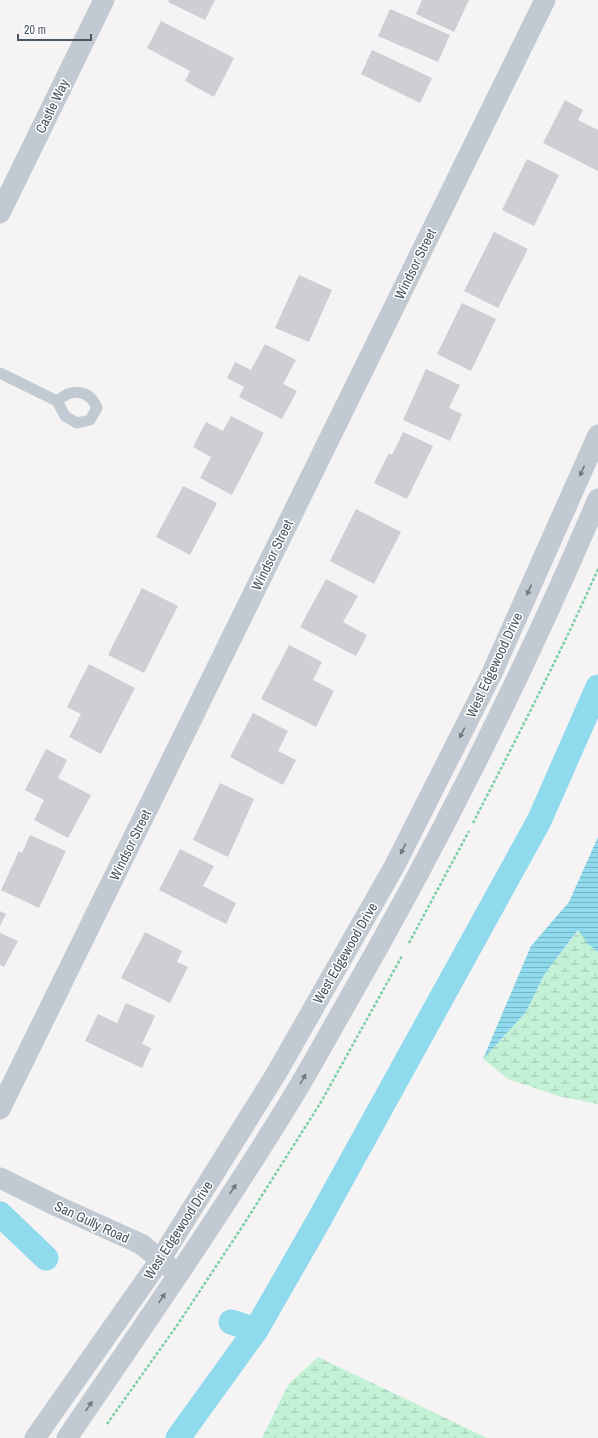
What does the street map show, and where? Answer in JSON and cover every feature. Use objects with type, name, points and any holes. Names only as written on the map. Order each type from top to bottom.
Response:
[{"type":"street","name":"Castle Way","points":[[0,213],[104,0]]},
{"type":"street","name":"Windsor Street","points":[[0,1109],[545,0]]},
{"type":"street","name":"West Edgewood Drive","points":[[35,1438],[160,1260],[276,1074],[394,867],[492,673],[598,435]]},
{"type":"street","name":"West Edgewood Drive","points":[[67,1438],[179,1274],[290,1102],[382,941],[451,813],[504,705],[573,557],[598,499]]},
{"type":"street","name":"San Gully Road","points":[[0,1178],[141,1244],[179,1274]]},
{"type":"lane","points":[[0,373],[57,401]]},
{"type":"green space","points":[[579,930],[588,944],[598,952],[598,1104],[558,1096],[508,1079],[483,1059],[526,1012],[544,975]]},
{"type":"green space","points":[[318,1357],[487,1438],[262,1438],[288,1385]]},
{"type":"water","points":[[598,837],[598,952],[588,944],[578,930],[544,975],[526,1012],[483,1059],[531,946],[569,902]]},
{"type":"building","points":[[169,0],[215,0],[205,20],[168,2]]},
{"type":"building","points":[[422,0],[469,0],[454,32],[416,14]]},
{"type":"building","points":[[390,9],[450,35],[438,62],[378,36]]},
{"type":"building","points":[[161,21],[234,58],[214,97],[185,81],[190,71],[147,48]]},
{"type":"building","points":[[372,50],[432,78],[420,103],[361,74]]},
{"type":"building","points":[[565,100],[583,110],[578,120],[598,130],[598,171],[543,143]]},
{"type":"building","points":[[527,159],[559,175],[534,226],[502,210]]},
{"type":"building","points":[[494,232],[528,249],[498,308],[464,291]]},
{"type":"building","points":[[299,275],[332,290],[309,342],[275,328]]},
{"type":"building","points":[[462,303],[496,319],[471,371],[437,354]]},
{"type":"building","points":[[265,344],[296,360],[283,384],[297,391],[282,419],[239,397],[244,387],[227,378],[235,362],[251,370]]},
{"type":"building","points":[[426,369],[460,385],[449,408],[462,414],[450,441],[403,420]]},
{"type":"building","points":[[231,416],[264,433],[232,495],[200,478],[211,457],[193,447],[206,422],[223,431]]},
{"type":"building","points":[[403,432],[433,446],[407,499],[374,483],[389,453],[392,455]]},
{"type":"building","points":[[183,486],[217,503],[190,555],[156,537]]},
{"type":"building","points":[[356,509],[401,532],[374,584],[330,561]]},
{"type":"building","points":[[326,579],[358,596],[343,622],[367,635],[356,656],[300,627]]},
{"type":"building","points":[[142,588],[178,606],[144,673],[108,655]]},
{"type":"building","points":[[289,645],[322,662],[313,680],[334,691],[316,727],[261,699]]},
{"type":"building","points":[[89,664],[135,688],[101,754],[69,737],[81,714],[67,707]]},
{"type":"building","points":[[253,713],[288,731],[278,751],[296,760],[283,785],[230,757]]},
{"type":"building","points":[[46,749],[67,760],[58,778],[91,795],[68,838],[34,820],[44,800],[25,790]]},
{"type":"building","points":[[220,783],[254,799],[228,857],[193,840]]},
{"type":"building","points":[[30,835],[66,851],[39,908],[1,890],[19,851],[22,853]]},
{"type":"building","points":[[180,849],[214,866],[203,886],[236,903],[226,924],[159,890]]},
{"type":"building","points":[[0,911],[6,914],[0,926]]},
{"type":"building","points":[[145,932],[182,951],[177,962],[188,967],[170,1003],[121,978]]},
{"type":"building","points":[[0,933],[18,941],[4,967],[0,965]]},
{"type":"building","points":[[126,1003],[155,1016],[142,1044],[151,1048],[142,1068],[85,1041],[98,1014],[117,1023]]},
{"type":"waterway","points":[[178,1438],[256,1330],[319,1220],[539,821],[598,687]]},
{"type":"waterway","points":[[0,1214],[46,1258]]},
{"type":"waterway","points":[[231,1322],[256,1330]]}]
